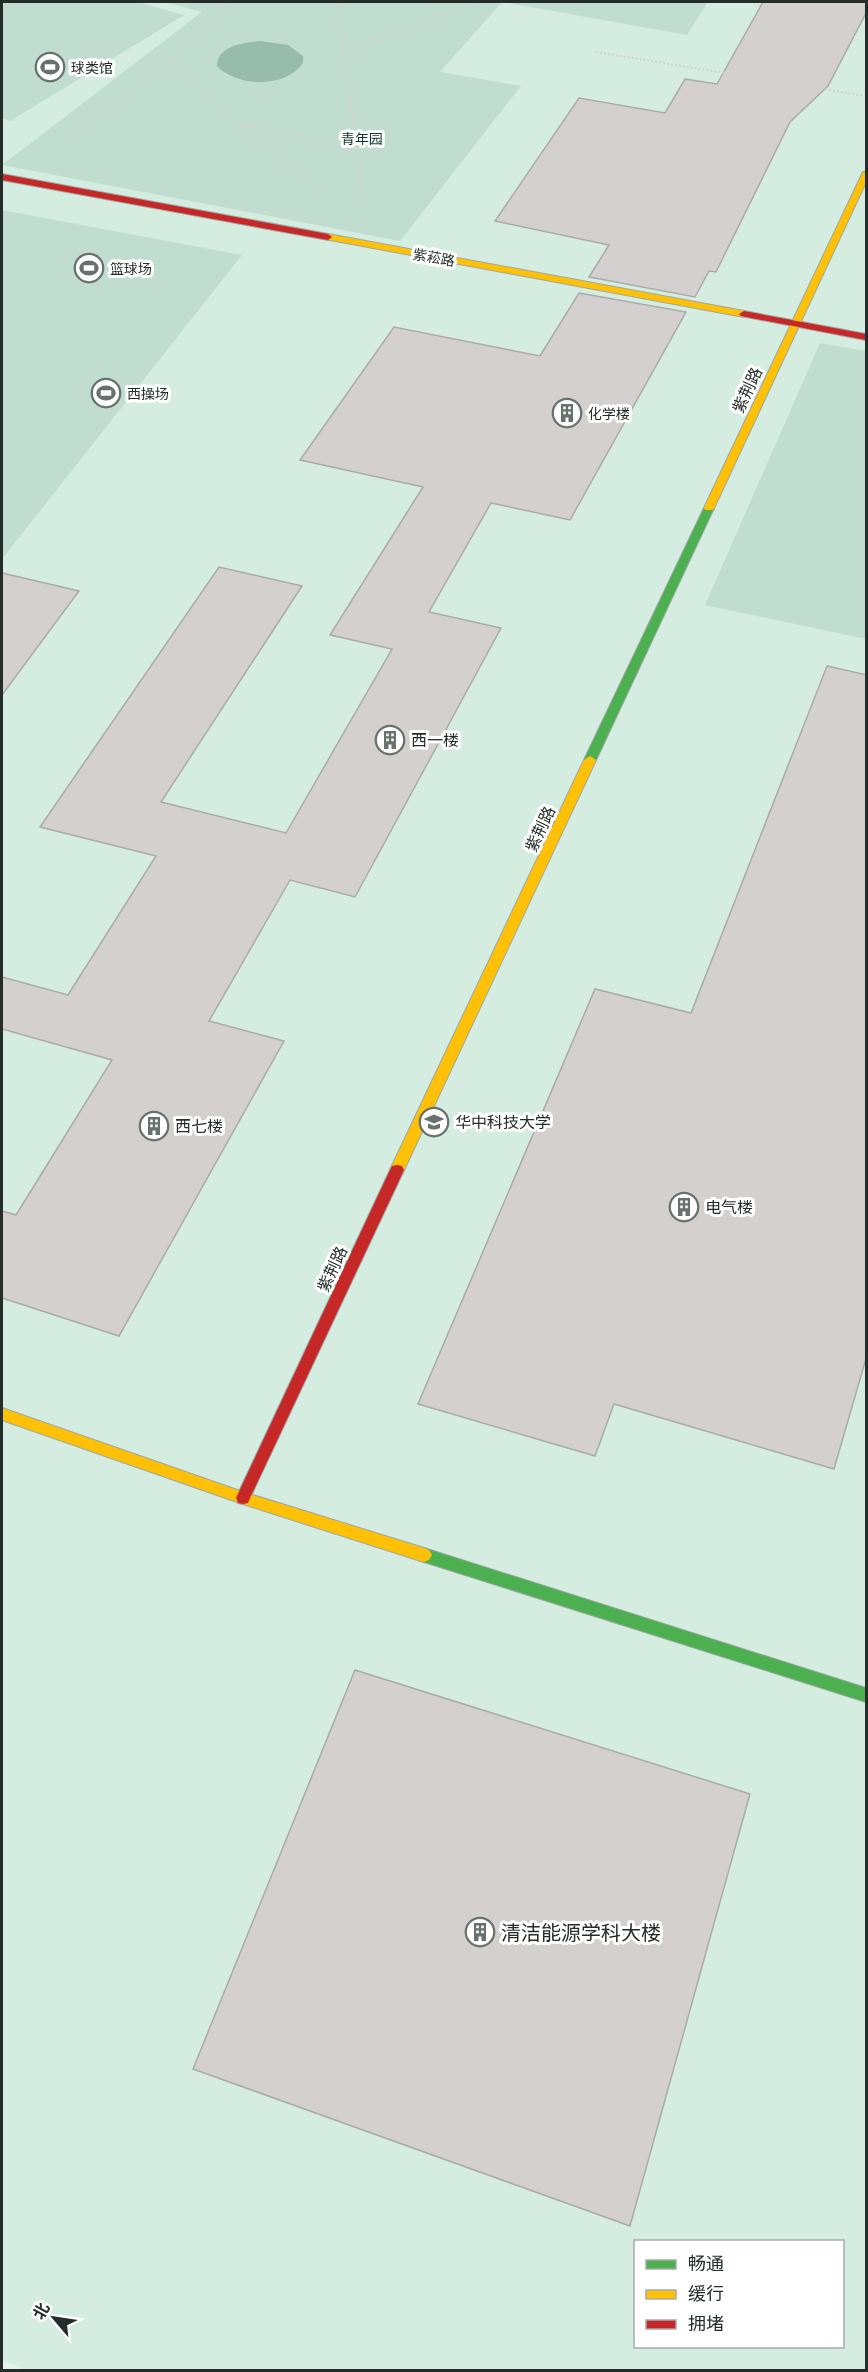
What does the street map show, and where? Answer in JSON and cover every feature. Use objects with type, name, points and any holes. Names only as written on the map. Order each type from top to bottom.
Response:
[{"type":"street","name":"紫荆路","points":[[243,1498],[867,174]]},
{"type":"street","name":"紫菘路","points":[[2,177],[367,238],[867,337]]},
{"type":"street","points":[[2,1414],[243,1498],[867,1695]]},
{"type":"path","points":[[209,2],[225,6]]},
{"type":"path","points":[[20,180],[172,60],[228,2]]},
{"type":"path","points":[[338,2],[367,238]]},
{"type":"path","points":[[345,54],[475,2]]},
{"type":"path","points":[[596,52],[867,96]]},
{"type":"path","points":[[172,60],[237,123],[367,238]]},
{"type":"path","points":[[237,123],[356,153]]},
{"type":"shaded area","name":"华中科技大学","points":[[2,2],[866,2],[866,2370],[26,2370],[2,2360]]},
{"type":"shaded area","points":[[260,41],[288,45],[303,56],[303,63],[285,77],[261,82],[236,78],[217,66],[218,59],[232,46]]},
{"type":"green space","name":"球类馆","points":[[2,2],[138,2],[184,15],[10,121],[2,118]]},
{"type":"green space","name":"青年园","points":[[164,2],[502,2],[440,72],[521,86],[400,241],[2,165],[202,12]],"holes":[[[303,63],[287,77],[266,82],[243,80],[223,73]]]},
{"type":"green space","points":[[502,2],[708,2],[687,35]]},
{"type":"green space","points":[[2,210],[242,255],[2,559]]},
{"type":"green space","points":[[820,343],[866,351],[866,639],[705,605]]},
{"type":"building","points":[[763,2],[867,2],[867,11],[828,86],[790,122],[716,272],[709,271],[695,297],[589,277],[609,245],[495,221],[579,98],[665,113],[685,79],[717,84]]},
{"type":"building","points":[[579,293],[686,312],[570,520],[491,503],[429,612],[501,628],[355,897],[290,880],[209,1021],[284,1041],[119,1336],[2,1298],[2,1211],[16,1215],[112,1060],[2,1029],[2,977],[68,995],[156,856],[40,827],[219,567],[302,586],[161,802],[286,833],[392,649],[330,635],[423,487],[300,460],[394,327],[540,356]]},
{"type":"building","points":[[2,573],[79,591],[2,695]]},
{"type":"building","name":"电气楼","points":[[827,666],[867,675],[867,1355],[834,1469],[614,1404],[595,1456],[418,1404],[595,989],[691,1013]]},
{"type":"building","name":"清洁能源学科大楼","points":[[355,1670],[750,1794],[630,2226],[193,2069]]},
{"type":"traffic: fast","points":[[590,760],[709,508]]},
{"type":"traffic: fast","points":[[424,1555],[866,1695]]},
{"type":"traffic: slow","points":[[709,508],[866,174]]},
{"type":"traffic: slow","points":[[328,237],[744,314]]},
{"type":"traffic: slow","points":[[397,1170],[590,760]]},
{"type":"traffic: slow","points":[[2,1414],[243,1498],[424,1555]]},
{"type":"traffic: jam","points":[[2,177],[328,237]]},
{"type":"traffic: jam","points":[[744,314],[866,337]]},
{"type":"traffic: jam","points":[[243,1498],[397,1170]]},
{"type":"place","name":"球类馆","points":[[50,67]]},
{"type":"place","name":"篮球场","points":[[89,268]]},
{"type":"place","name":"西操场","points":[[106,393]]},
{"type":"place","name":"化学楼","points":[[567,413]]},
{"type":"place","name":"西一楼","points":[[390,740]]},
{"type":"place","name":"华中科技大学","points":[[434,1122]]},
{"type":"place","name":"西七楼","points":[[154,1126]]},
{"type":"place","name":"电气楼","points":[[684,1207]]},
{"type":"place","name":"清洁能源学科大楼","points":[[480,1932]]}]
